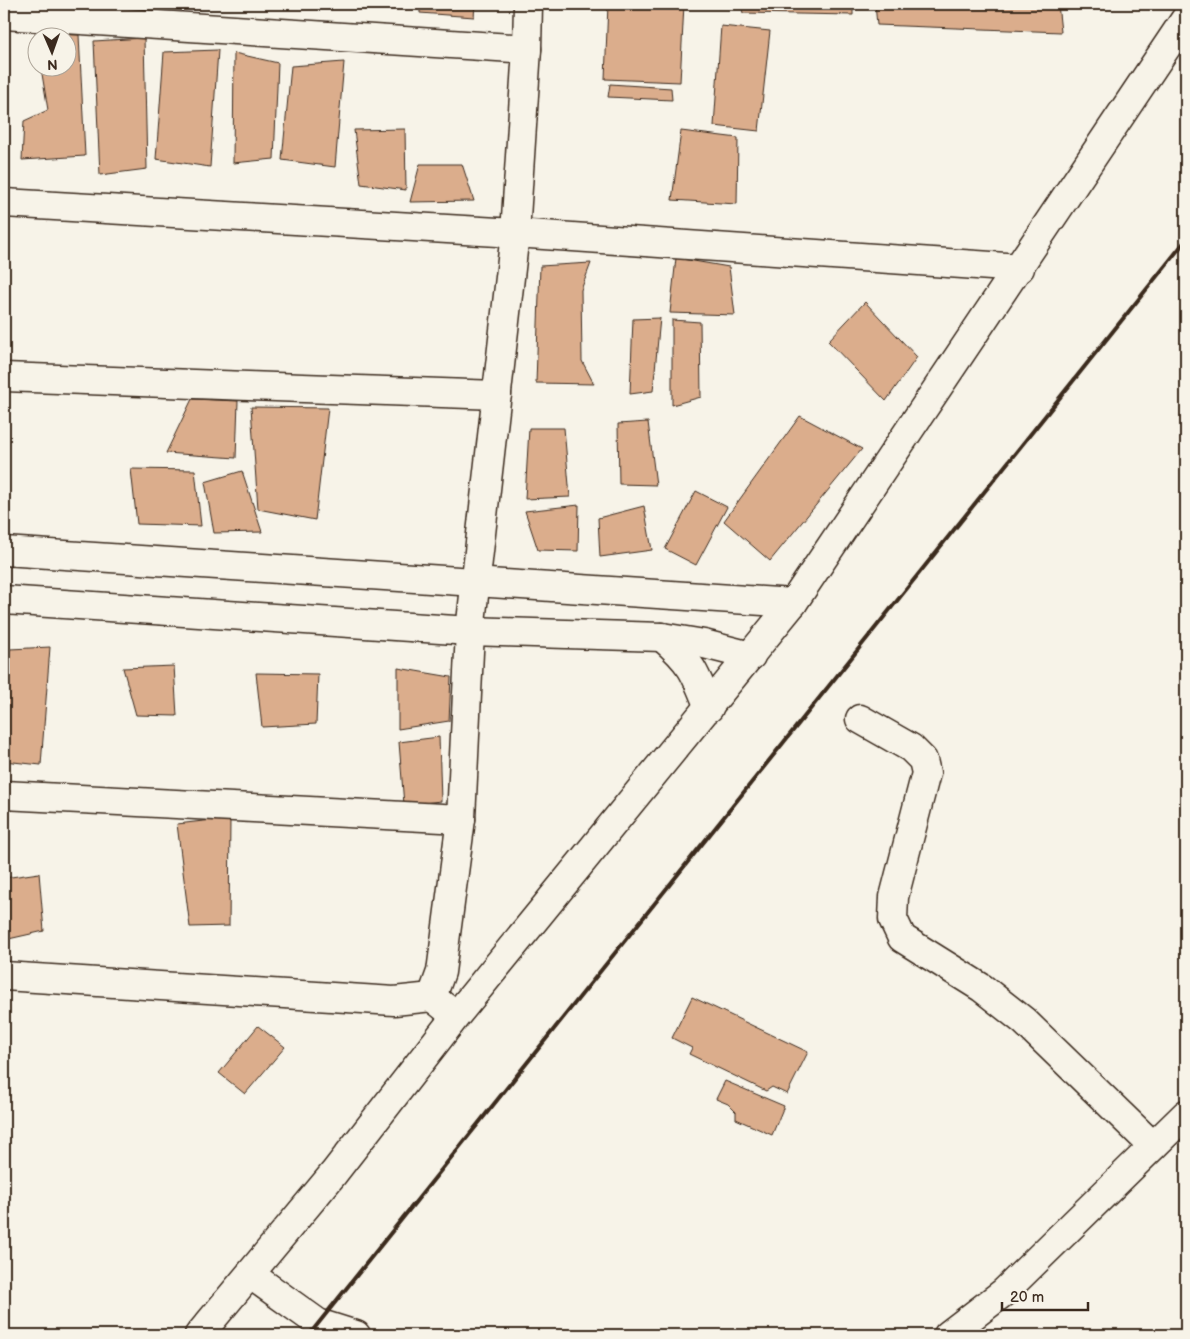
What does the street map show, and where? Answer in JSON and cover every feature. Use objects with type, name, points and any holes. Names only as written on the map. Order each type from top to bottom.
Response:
[{"type":"street","points":[[432,997],[441,972],[461,819],[470,631],[515,233],[527,49],[528,4]]},
{"type":"street","points":[[4,15],[527,49]]},
{"type":"street","points":[[199,1335],[251,1275],[334,1173],[456,1016],[793,603],[1020,268],[1186,18]]},
{"type":"street","points":[[4,203],[515,233],[1020,268]]},
{"type":"street","points":[[4,376],[497,395]]},
{"type":"street","points":[[4,551],[793,603]]},
{"type":"street","points":[[4,600],[470,631],[662,637],[704,644],[751,656]]},
{"type":"street","points":[[662,637],[684,656],[694,669],[709,708]]},
{"type":"street","points":[[860,719],[911,748],[923,760],[926,773],[894,897],[893,919],[902,938],[982,988],[1024,1021],[1153,1146]]},
{"type":"street","points":[[4,795],[461,819]]},
{"type":"street","points":[[4,976],[394,1000],[432,997],[456,1016]]},
{"type":"street","points":[[948,1335],[1004,1292],[1186,1114]]},
{"type":"street","points":[[251,1275],[318,1323],[326,1331],[356,1335]]},
{"type":"building","points":[[420,4],[475,4],[474,17],[420,13]]},
{"type":"building","points":[[608,4],[684,4],[680,82],[605,79]]},
{"type":"building","points":[[741,4],[853,4],[853,15],[743,13]]},
{"type":"building","points":[[875,4],[1058,4],[1061,32],[877,25]]},
{"type":"building","points":[[721,26],[770,31],[759,131],[714,126]]},
{"type":"building","points":[[79,35],[85,156],[22,160],[24,121],[48,110],[43,78],[78,78]]},
{"type":"building","points":[[144,38],[147,169],[100,175],[94,41]]},
{"type":"building","points":[[218,50],[210,167],[156,159],[164,52]]},
{"type":"building","points":[[234,53],[278,63],[274,159],[233,163]]},
{"type":"building","points":[[344,62],[335,167],[282,160],[291,66]]},
{"type":"building","points":[[610,84],[671,88],[672,100],[608,97]]},
{"type":"building","points":[[405,129],[406,190],[361,184],[354,130]]},
{"type":"building","points":[[681,131],[738,138],[737,204],[672,200]]},
{"type":"building","points":[[420,164],[462,164],[474,201],[410,202]]},
{"type":"building","points":[[676,258],[729,267],[735,315],[670,313]]},
{"type":"building","points":[[591,263],[581,290],[582,361],[594,384],[536,383],[540,266]]},
{"type":"building","points":[[865,302],[917,357],[886,401],[828,341]]},
{"type":"building","points":[[660,318],[653,391],[630,394],[633,319]]},
{"type":"building","points":[[672,320],[700,322],[701,397],[672,405]]},
{"type":"building","points":[[192,399],[238,401],[236,458],[166,453]]},
{"type":"building","points":[[251,407],[328,408],[315,520],[258,509]]},
{"type":"building","points":[[800,416],[862,449],[770,561],[724,521]]},
{"type":"building","points":[[648,422],[656,485],[619,484],[618,424]]},
{"type":"building","points":[[529,428],[564,428],[570,497],[525,499]]},
{"type":"building","points":[[131,469],[195,470],[201,526],[137,524]]},
{"type":"building","points":[[242,471],[262,532],[214,533],[205,482]]},
{"type":"building","points":[[696,491],[727,507],[696,565],[665,549]]},
{"type":"building","points":[[579,505],[578,551],[538,550],[525,511]]},
{"type":"building","points":[[644,506],[652,550],[600,557],[598,518]]},
{"type":"building","points":[[50,647],[41,765],[4,761],[4,681],[10,649]]},
{"type":"building","points":[[174,666],[177,716],[136,715],[123,668]]},
{"type":"building","points":[[398,668],[451,677],[449,721],[398,729]]},
{"type":"building","points":[[256,673],[318,674],[316,724],[262,727]]},
{"type":"building","points":[[439,737],[441,801],[404,805],[399,742]]},
{"type":"building","points":[[230,818],[229,926],[190,927],[177,824]]},
{"type":"building","points":[[39,873],[44,931],[4,940],[4,878]]},
{"type":"building","points":[[692,997],[808,1052],[787,1094],[772,1087],[766,1091],[689,1054],[692,1048],[672,1038]]},
{"type":"building","points":[[258,1026],[285,1047],[245,1094],[219,1073]]},
{"type":"building","points":[[725,1081],[784,1106],[772,1135],[736,1119],[736,1112],[728,1104],[716,1099]]},
{"type":"railway","points":[[309,1335],[1186,240]]}]
